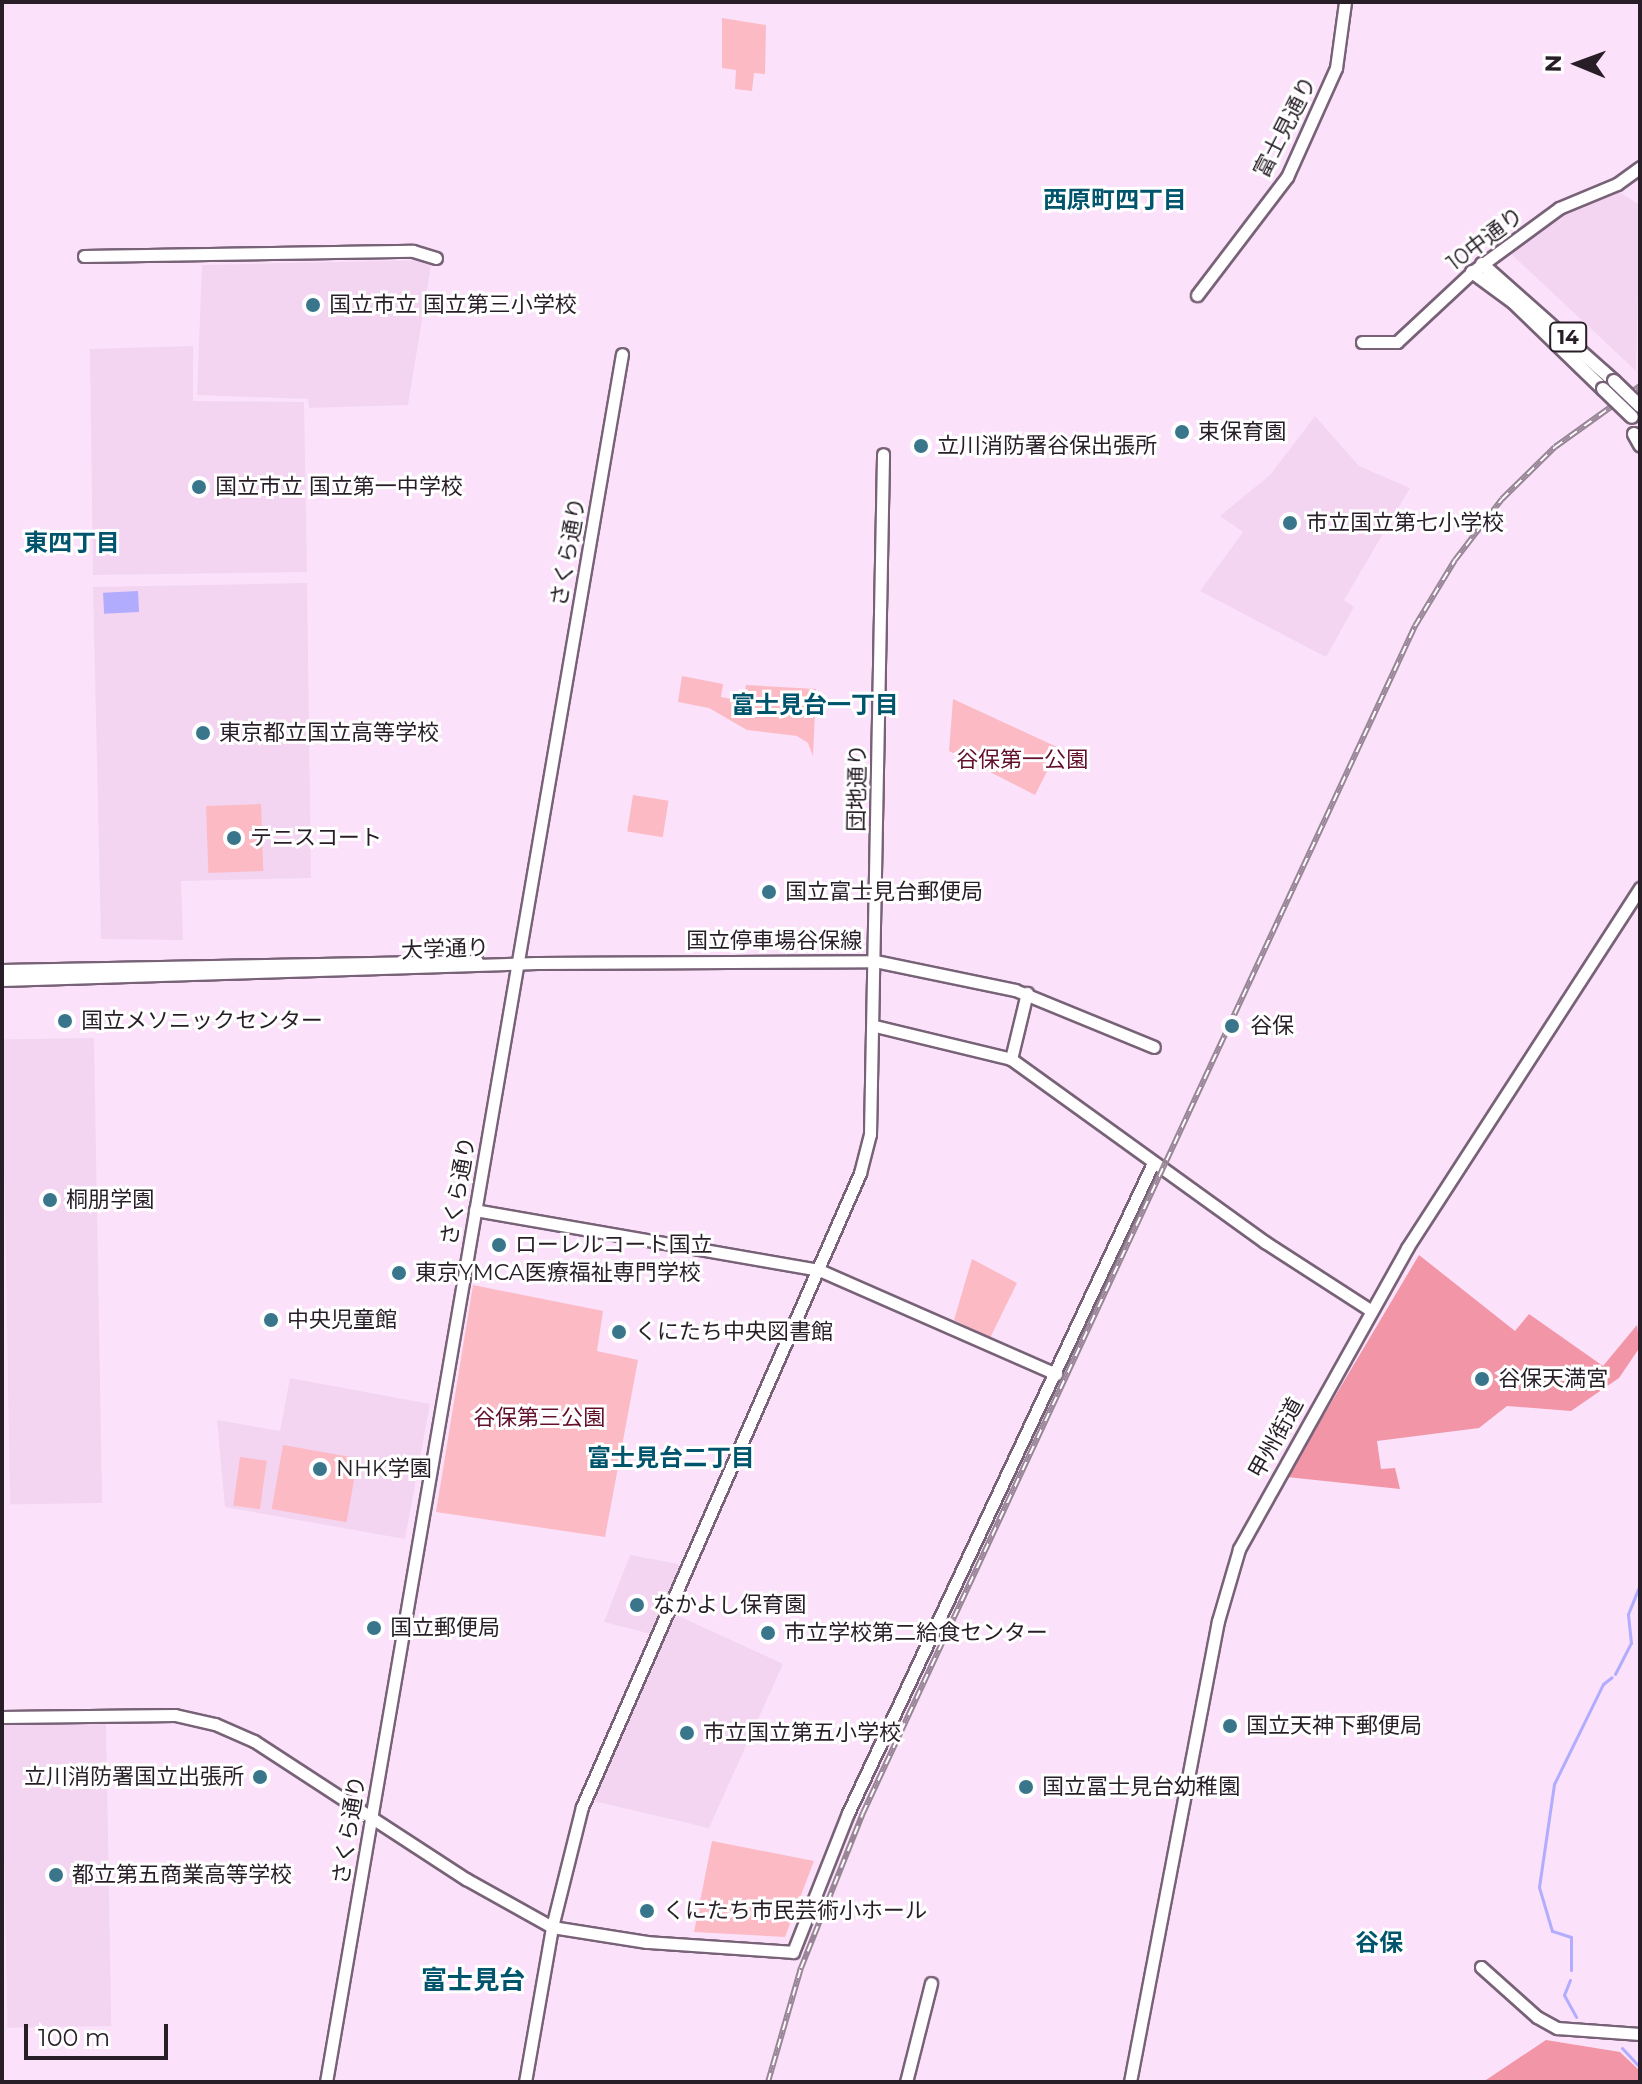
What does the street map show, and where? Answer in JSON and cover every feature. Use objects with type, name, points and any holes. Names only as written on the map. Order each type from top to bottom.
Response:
[{"type":"main road","name":"14","points":[[1477,268],[1608,385],[1636,427]]},
{"type":"street","name":"富士見通り","points":[[1197,295],[1287,177],[1336,68],[1345,2]]},
{"type":"street","name":"10中通り","points":[[1362,342],[1397,342],[1477,268],[1559,208],[1617,184],[1640,167]]},
{"type":"street","points":[[84,256],[413,251],[436,258]]},
{"type":"street","name":"さくら通り","points":[[326,2082],[622,354]]},
{"type":"street","name":"団地通り","points":[[525,2082],[552,1927],[582,1807],[819,1270],[860,1173],[870,1134],[875,1026],[883,454]]},
{"type":"street","name":"甲州街道","points":[[1130,2082],[1228,1580],[1255,1518],[1370,1310],[1640,888]]},
{"type":"street","name":"大学通り","points":[[2,970],[500,960],[517,964]]},
{"type":"street","name":"国立停車場谷保線","points":[[517,964],[875,961],[936,970],[1027,993],[1154,1047]]},
{"type":"street","name":"大学通り","points":[[2,980],[517,964]]},
{"type":"street","points":[[1011,1059],[1027,993]]},
{"type":"street","points":[[875,1026],[1011,1059],[1153,1163],[1370,1310]]},
{"type":"street","points":[[2,1717],[193,1718],[254,1741],[552,1927],[647,1942],[793,1952],[832,1847],[1153,1163]]},
{"type":"street","points":[[475,1210],[819,1270],[1056,1374]]},
{"type":"street","points":[[1481,1967],[1537,2017],[1557,2028],[1640,2034]]},
{"type":"street","points":[[906,2082],[931,1983]]},
{"type":"shaded area","points":[[1617,191],[1640,205],[1636,371],[1510,253],[1572,209]]},
{"type":"shaded area","name":"国立市立 国立第三小学校","points":[[426,260],[431,265],[408,405],[309,408],[308,399],[197,395],[202,265]]},
{"type":"shaded area","name":"国立市立 国立第一中学校","points":[[193,346],[193,401],[304,402],[307,572],[93,575],[90,349]]},
{"type":"shaded area","points":[[1315,416],[1359,466],[1410,488],[1344,600],[1354,607],[1326,657],[1200,591],[1243,532],[1220,516],[1270,475]]},
{"type":"shaded area","name":"東京都立国立高等学校","points":[[307,583],[311,878],[181,881],[183,940],[101,939],[93,587]]},
{"type":"shaded area","points":[[138,591],[139,612],[104,614],[103,593]]},
{"type":"shaded area","name":"桐朋学園","points":[[94,1038],[102,1503],[10,1505],[2,1040]]},
{"type":"shaded area","points":[[1419,1255],[1515,1331],[1529,1314],[1603,1366],[1637,1325],[1640,1347],[1619,1378],[1571,1411],[1507,1406],[1479,1428],[1377,1441],[1381,1469],[1395,1468],[1400,1489],[1287,1477]]},
{"type":"shaded area","name":"NHK学園","points":[[290,1378],[430,1404],[405,1539],[225,1507],[217,1420],[280,1431]]},
{"type":"shaded area","name":"なかよし保育園","points":[[630,1555],[678,1564],[680,1569],[651,1634],[604,1622]]},
{"type":"shaded area","name":"市立国立第五小学校","points":[[672,1613],[783,1664],[709,1828],[593,1801]]},
{"type":"shaded area","name":"都立第五商業高等学校","points":[[106,1722],[111,2026],[7,2028],[2,1724]]},
{"type":"shaded area","points":[[1546,2040],[1620,2052],[1640,2071],[1640,2082],[1483,2082]]},
{"type":"green space","points":[[722,18],[766,25],[765,74],[754,73],[752,91],[735,89],[736,70],[722,68]]},
{"type":"green space","points":[[682,676],[723,684],[721,697],[743,701],[746,685],[816,689],[813,756],[808,743],[797,736],[747,730],[709,708],[678,702]]},
{"type":"green space","name":"谷保第一公園","points":[[953,699],[1059,748],[1035,795],[949,751]]},
{"type":"green space","points":[[633,795],[669,801],[663,837],[627,832]]},
{"type":"green space","name":"テニスコート","points":[[261,804],[263,871],[208,873],[206,806]]},
{"type":"green space","points":[[972,1259],[1017,1283],[990,1338],[954,1320]]},
{"type":"green space","name":"谷保第三公園","points":[[473,1285],[603,1311],[597,1351],[638,1360],[605,1537],[436,1512]]},
{"type":"green space","points":[[283,1445],[358,1458],[347,1522],[272,1509]]},
{"type":"green space","points":[[240,1457],[267,1461],[260,1509],[233,1506]]},
{"type":"green space","points":[[712,1841],[814,1861],[785,1937],[694,1932]]},
{"type":"waterway","points":[[1615,1674],[1631,1643],[1628,1614],[1640,1584]]},
{"type":"waterway","points":[[1571,1970],[1571,1937],[1552,1931],[1539,1887],[1554,1784],[1603,1684],[1612,1677]]},
{"type":"waterway","points":[[1570,1980],[1564,1995],[1576,2017]]},
{"type":"waterway","points":[[1622,2048],[1640,2067]]},
{"type":"railway","points":[[768,2082],[801,1968],[863,1813],[1415,626],[1455,560],[1502,499],[1555,447],[1640,386]]},
{"type":"place","name":"国立市立 国立第三小学校","points":[[313,305]]},
{"type":"place","name":"束保育園","points":[[1182,432]]},
{"type":"place","name":"立川消防署谷保出張所","points":[[921,446]]},
{"type":"place","name":"国立市立 国立第一中学校","points":[[199,487]]},
{"type":"place","name":"市立国立第七小学校","points":[[1290,523]]},
{"type":"place","name":"東京都立国立高等学校","points":[[203,733]]},
{"type":"place","name":"テニスコート","points":[[234,838]]},
{"type":"place","name":"国立富士見台郵便局","points":[[769,892]]},
{"type":"place","name":"国立メソニックセンター","points":[[65,1021]]},
{"type":"place","name":"谷保","points":[[1232,1026]]},
{"type":"place","name":"桐朋学園","points":[[50,1200]]},
{"type":"place","name":"ローレルコート国立","points":[[499,1245]]},
{"type":"place","name":"東京YMCA医療福祉専門学校","points":[[399,1273]]},
{"type":"place","name":"中央児童館","points":[[271,1320]]},
{"type":"place","name":"くにたち中央図書館","points":[[619,1332]]},
{"type":"place","name":"谷保天満宮","points":[[1482,1379]]},
{"type":"place","name":"NHK学園","points":[[320,1469]]},
{"type":"place","name":"なかよし保育園","points":[[637,1605]]},
{"type":"place","name":"国立郵便局","points":[[374,1628]]},
{"type":"place","name":"市立学校第二給食センター","points":[[768,1633]]},
{"type":"place","name":"国立天神下郵便局","points":[[1230,1726]]},
{"type":"place","name":"市立国立第五小学校","points":[[687,1733]]},
{"type":"place","name":"立川消防署国立出張所","points":[[260,1777]]},
{"type":"place","name":"国立冨士見台幼稚園","points":[[1026,1787]]},
{"type":"place","name":"都立第五商業高等学校","points":[[56,1875]]},
{"type":"place","name":"くにたち市民芸術小ホール","points":[[647,1911]]},
{"type":"district","name":"西原町四丁目","points":[[1115,200]]},
{"type":"district","name":"東四丁目","points":[[72,543]]},
{"type":"district","name":"富士見台一丁目","points":[[815,705]]},
{"type":"district","name":"富士見台二丁目","points":[[671,1458]]},
{"type":"district","name":"谷保","points":[[1379,1943]]},
{"type":"district","name":"富士見台","points":[[473,1981]]}]
